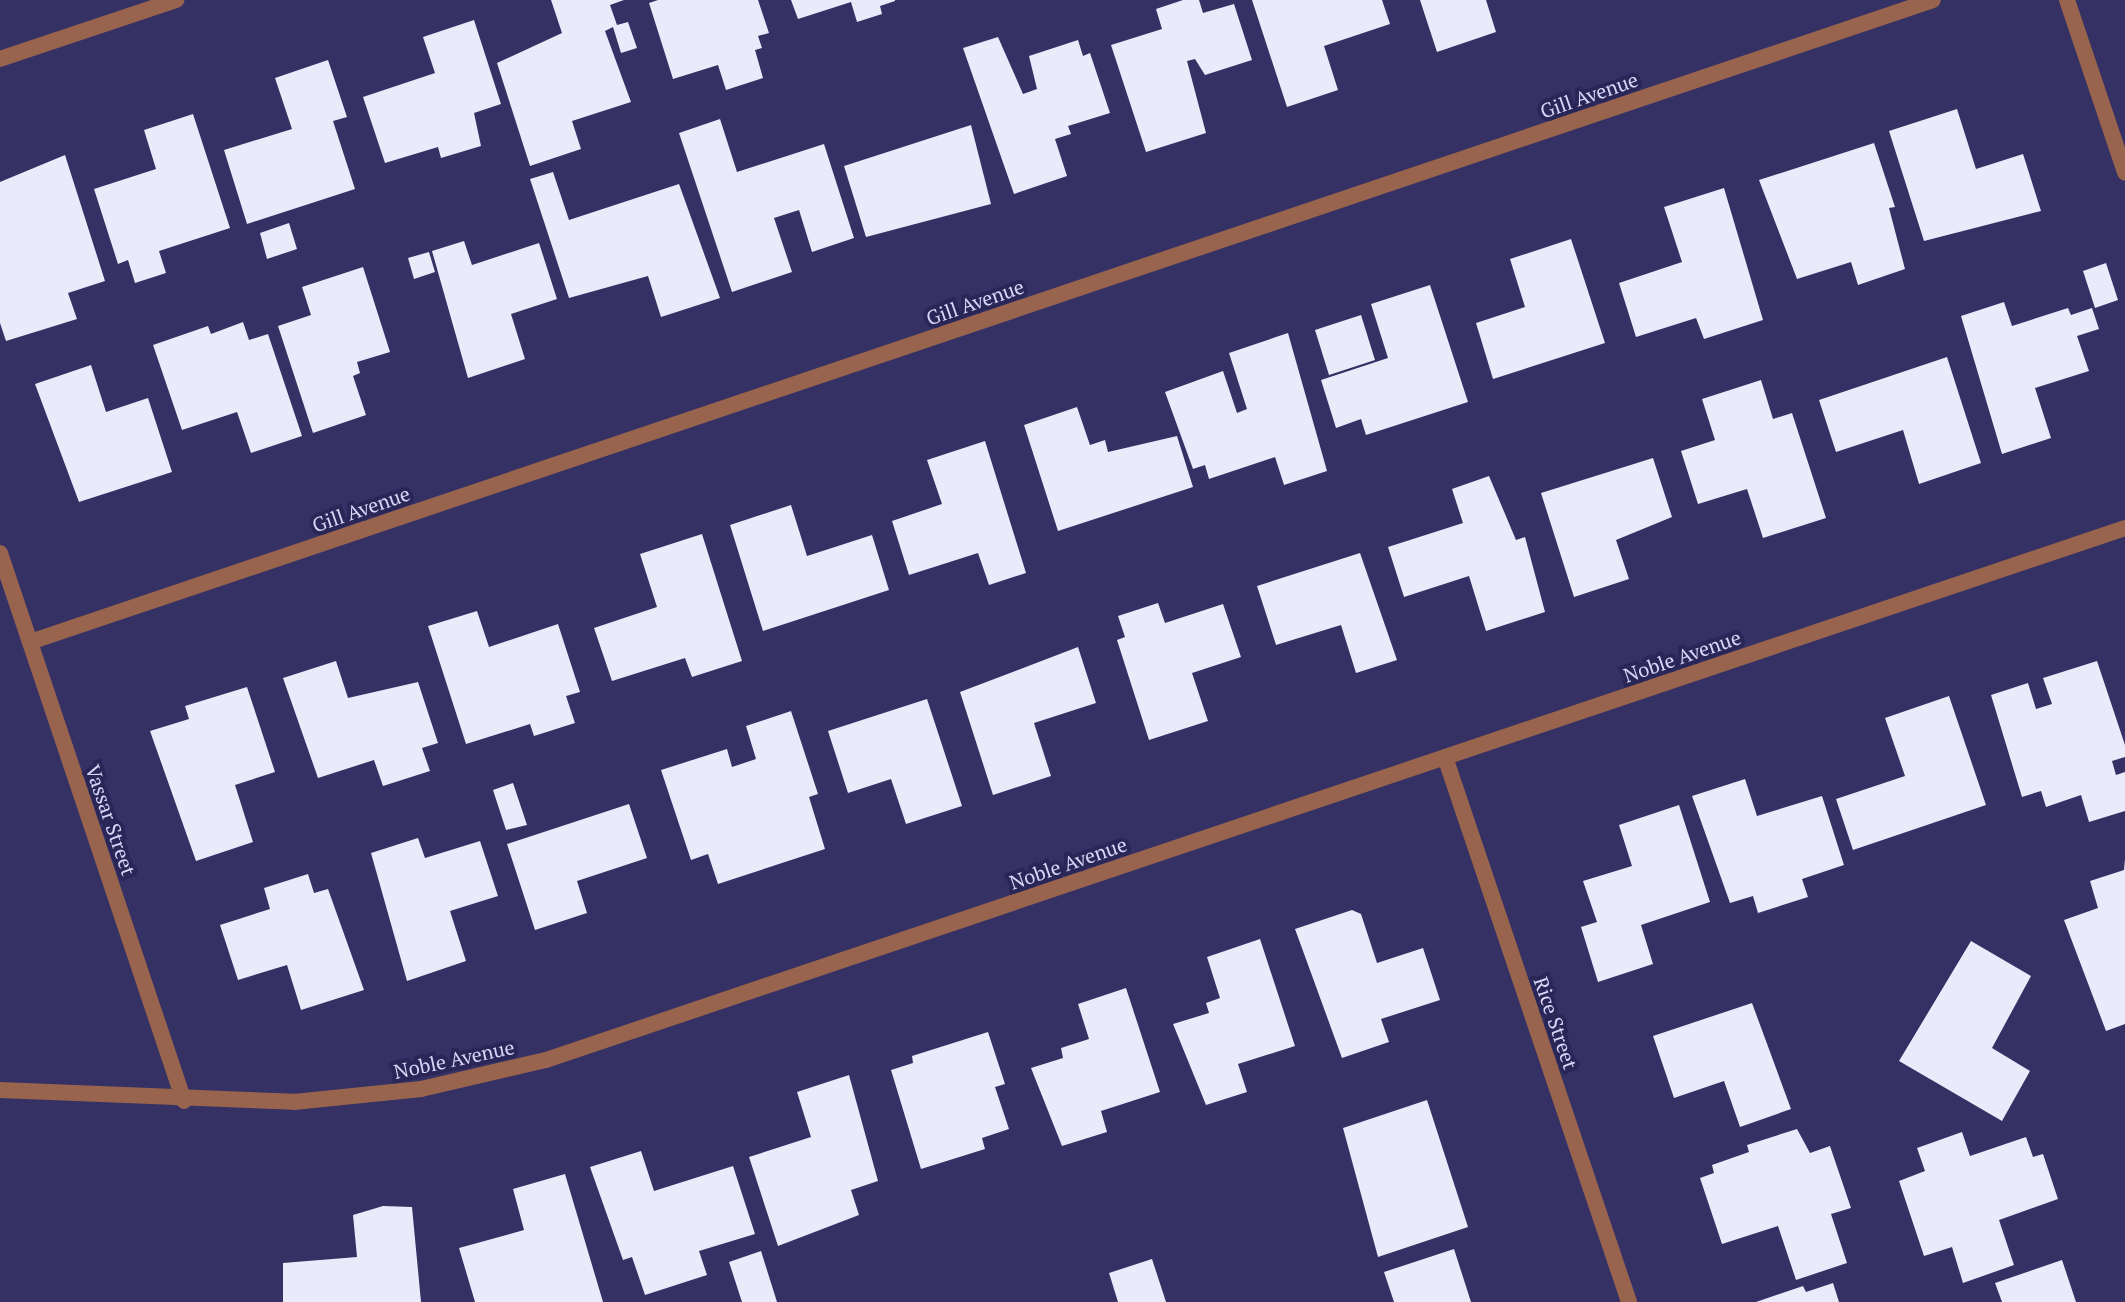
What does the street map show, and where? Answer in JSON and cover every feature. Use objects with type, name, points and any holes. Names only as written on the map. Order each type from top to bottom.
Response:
[{"type":"street","points":[[0,59],[176,0]]},
{"type":"street","name":"Gill Avenue","points":[[30,642],[1933,0]]},
{"type":"street","points":[[2067,0],[2125,172]]},
{"type":"street","name":"Noble Avenue","points":[[0,1090],[184,1101],[294,1102],[421,1089],[546,1060],[2125,528]]},
{"type":"street","name":"Vassar Street","points":[[0,553],[184,1101]]},
{"type":"street","name":"Rice Street","points":[[1445,757],[1629,1302]]},
{"type":"building","points":[[551,0],[624,0],[610,5],[617,25],[628,22],[637,48],[621,53],[613,27],[605,31],[631,102],[572,121],[581,149],[530,166],[497,63],[562,33]]},
{"type":"building","points":[[658,0],[758,0],[769,33],[758,36],[762,48],[755,50],[763,78],[726,90],[718,65],[673,79],[649,3]]},
{"type":"building","points":[[791,0],[895,1],[880,6],[882,14],[857,22],[851,2],[798,19]]},
{"type":"building","points":[[1183,0],[1199,0],[1203,13],[1234,4],[1252,60],[1205,75],[1195,59],[1187,61],[1206,133],[1146,152],[1111,45],[1162,29],[1156,9]]},
{"type":"building","points":[[1252,0],[1382,0],[1390,24],[1324,46],[1338,90],[1287,107]]},
{"type":"building","points":[[1420,0],[1486,0],[1496,32],[1437,52]]},
{"type":"building","points":[[474,20],[501,104],[474,113],[481,146],[441,158],[438,147],[385,163],[363,97],[435,73],[423,37]]},
{"type":"building","points":[[998,37],[1023,94],[1037,89],[1029,56],[1078,40],[1083,56],[1090,53],[1110,113],[1068,126],[1071,134],[1055,139],[1067,176],[1014,194],[963,48]]},
{"type":"building","points":[[328,60],[347,117],[333,121],[355,189],[247,224],[224,150],[292,129],[275,78]]},
{"type":"building","points":[[1957,109],[1976,169],[2023,154],[2041,211],[1924,241],[1889,131]]},
{"type":"building","points":[[193,114],[230,228],[159,251],[166,273],[135,283],[128,260],[118,264],[94,189],[156,169],[144,130]]},
{"type":"building","points":[[720,119],[737,172],[824,144],[854,238],[812,252],[799,210],[774,218],[792,272],[732,292],[679,133]]},
{"type":"building","points":[[971,125],[991,204],[866,237],[844,166]]},
{"type":"building","points":[[1874,143],[1895,207],[1889,208],[1905,269],[1858,285],[1851,262],[1797,279],[1759,180]]},
{"type":"building","points":[[65,155],[105,281],[68,293],[77,319],[6,341],[0,323],[0,182]]},
{"type":"building","points":[[553,172],[569,220],[679,184],[720,298],[661,317],[648,276],[569,298],[530,179]]},
{"type":"building","points":[[1724,188],[1763,320],[1704,339],[1696,318],[1636,337],[1619,283],[1682,262],[1664,207]]},
{"type":"building","points":[[289,223],[297,249],[267,259],[260,233]]},
{"type":"building","points":[[1571,239],[1605,343],[1493,379],[1476,323],[1525,307],[1510,259]]},
{"type":"building","points":[[464,241],[472,265],[539,243],[557,299],[511,314],[525,359],[468,378],[432,251]]},
{"type":"building","points":[[429,252],[435,272],[414,279],[408,258]]},
{"type":"building","points":[[2106,263],[2118,300],[2095,308],[2083,271]]},
{"type":"building","points":[[363,267],[390,352],[357,362],[360,373],[353,376],[366,415],[313,433],[278,326],[311,315],[302,287]]},
{"type":"building","points":[[1430,285],[1468,402],[1366,435],[1361,419],[1336,428],[1321,380],[1388,358],[1371,304]]},
{"type":"building","points":[[2004,302],[2012,326],[2068,308],[2071,315],[2092,308],[2099,329],[2077,336],[2089,371],[2035,388],[2051,438],[2002,454],[1961,316]]},
{"type":"building","points":[[1361,315],[1375,360],[1329,375],[1315,330]]},
{"type":"building","points":[[243,322],[249,340],[268,334],[302,436],[251,453],[237,412],[182,430],[153,345],[208,326],[211,334]]},
{"type":"building","points":[[1288,333],[1327,471],[1284,485],[1275,457],[1209,479],[1205,465],[1193,469],[1165,392],[1223,371],[1237,413],[1247,409],[1229,353]]},
{"type":"building","points":[[1947,357],[1981,463],[1919,484],[1903,430],[1836,452],[1819,400]]},
{"type":"building","points":[[91,365],[106,412],[148,398],[172,472],[79,502],[35,384]]},
{"type":"building","points":[[1761,380],[1773,419],[1792,413],[1826,518],[1763,538],[1747,489],[1698,504],[1681,451],[1715,440],[1702,399]]},
{"type":"building","points":[[1077,407],[1090,445],[1105,440],[1108,452],[1177,436],[1193,487],[1058,531],[1024,425]]},
{"type":"building","points":[[985,441],[1026,573],[989,585],[978,553],[909,575],[892,521],[942,504],[927,460]]},
{"type":"building","points":[[1653,458],[1672,517],[1616,540],[1629,579],[1574,597],[1541,493]]},
{"type":"building","points":[[1489,476],[1516,540],[1525,537],[1545,612],[1486,631],[1469,576],[1404,597],[1388,547],[1463,523],[1452,489]]},
{"type":"building","points":[[791,505],[807,556],[872,535],[889,590],[763,631],[730,525]]},
{"type":"building","points":[[702,534],[742,661],[692,677],[685,658],[612,681],[594,628],[657,607],[640,554]]},
{"type":"building","points":[[1360,553],[1397,660],[1356,673],[1341,625],[1276,645],[1257,586]]},
{"type":"building","points":[[1158,603],[1165,623],[1223,604],[1241,657],[1192,673],[1208,721],[1149,740],[1117,640],[1125,637],[1118,616]]},
{"type":"building","points":[[477,611],[489,647],[558,624],[580,692],[566,696],[575,723],[534,736],[530,724],[466,744],[428,626]]},
{"type":"building","points":[[1078,647],[1096,703],[1034,723],[1051,776],[993,795],[960,692]]},
{"type":"building","points":[[336,661],[348,698],[418,682],[438,743],[422,748],[430,771],[383,786],[374,760],[318,778],[283,678]]},
{"type":"building","points":[[2097,661],[2125,745],[2125,757],[2112,761],[2116,775],[2125,772],[2125,811],[2089,822],[2081,795],[2046,807],[2041,791],[2022,797],[1991,695],[2028,683],[2036,709],[2052,704],[2043,678]]},
{"type":"building","points":[[247,687],[275,772],[235,785],[253,842],[196,861],[150,731],[189,719],[185,706]]},
{"type":"building","points":[[1949,696],[1986,805],[1853,850],[1836,799],[1905,776],[1885,718]]},
{"type":"building","points":[[927,699],[962,806],[906,824],[891,779],[848,793],[828,731]]},
{"type":"building","points":[[791,711],[818,794],[809,797],[825,849],[718,884],[708,854],[691,860],[661,770],[727,749],[732,767],[756,759],[746,726]]},
{"type":"building","points":[[1745,779],[1757,816],[1822,796],[1844,865],[1802,879],[1808,897],[1758,913],[1753,896],[1730,903],[1692,796]]},
{"type":"building","points":[[513,783],[527,825],[506,830],[493,790]]},
{"type":"building","points":[[629,804],[647,858],[577,881],[587,913],[535,930],[507,844]]},
{"type":"building","points":[[1679,805],[1710,902],[1641,925],[1653,964],[1598,982],[1581,927],[1597,922],[1583,881],[1632,866],[1619,825]]},
{"type":"building","points":[[418,838],[425,858],[480,841],[498,896],[450,911],[466,961],[407,981],[371,853]]},
{"type":"building","points":[[2125,859],[2125,1024],[2106,1031],[2064,920],[2098,908],[2090,881],[2124,870]]},
{"type":"building","points":[[308,874],[314,893],[328,889],[364,990],[301,1010],[287,965],[238,980],[220,925],[270,909],[264,888]]},
{"type":"building","points":[[1352,910],[1361,914],[1377,963],[1423,948],[1440,1000],[1381,1019],[1389,1042],[1342,1058],[1295,929]]},
{"type":"building","points":[[1260,939],[1295,1046],[1238,1064],[1247,1092],[1206,1105],[1173,1024],[1209,1013],[1206,1003],[1220,998],[1207,957]]},
{"type":"building","points":[[1971,941],[2031,976],[1992,1048],[2030,1071],[2002,1121],[1899,1061]]},
{"type":"building","points":[[1126,988],[1160,1092],[1101,1111],[1107,1132],[1062,1146],[1031,1068],[1063,1058],[1061,1048],[1089,1039],[1078,1004]]},
{"type":"building","points":[[1752,1003],[1791,1109],[1740,1127],[1724,1081],[1674,1098],[1653,1036]]},
{"type":"building","points":[[988,1032],[1005,1084],[995,1087],[1009,1129],[982,1138],[985,1149],[921,1169],[891,1070],[913,1063],[912,1056]]},
{"type":"building","points":[[849,1075],[878,1181],[851,1190],[859,1215],[778,1246],[749,1157],[811,1137],[797,1092]]},
{"type":"building","points":[[1427,1100],[1468,1227],[1378,1257],[1343,1128]]},
{"type":"building","points":[[1797,1129],[1810,1153],[1830,1146],[1851,1208],[1831,1214],[1847,1263],[1796,1280],[1778,1226],[1722,1244],[1700,1178],[1714,1173],[1712,1165],[1749,1152],[1747,1145]]},
{"type":"building","points":[[1962,1132],[1970,1156],[2026,1137],[2033,1157],[2043,1154],[2058,1199],[1999,1220],[2014,1265],[1963,1283],[1952,1247],[1924,1256],[1899,1181],[1925,1171],[1917,1148]]},
{"type":"building","points":[[641,1151],[654,1191],[733,1166],[755,1234],[699,1251],[707,1275],[645,1295],[632,1257],[623,1260],[590,1167]]},
{"type":"building","points":[[565,1174],[603,1302],[475,1302],[459,1248],[524,1230],[513,1189]]},
{"type":"building","points":[[383,1206],[412,1207],[421,1302],[283,1302],[283,1263],[357,1257],[353,1215]]},
{"type":"building","points":[[1454,1249],[1471,1302],[1394,1302],[1384,1272]]},
{"type":"building","points":[[761,1251],[777,1302],[742,1302],[729,1262]]},
{"type":"building","points":[[1152,1259],[1166,1302],[1118,1302],[1109,1273]]},
{"type":"building","points":[[2062,1260],[2076,1302],[2002,1302],[1995,1283]]},
{"type":"building","points":[[1833,1283],[1839,1302],[1756,1302],[1803,1286],[1806,1292]]}]
